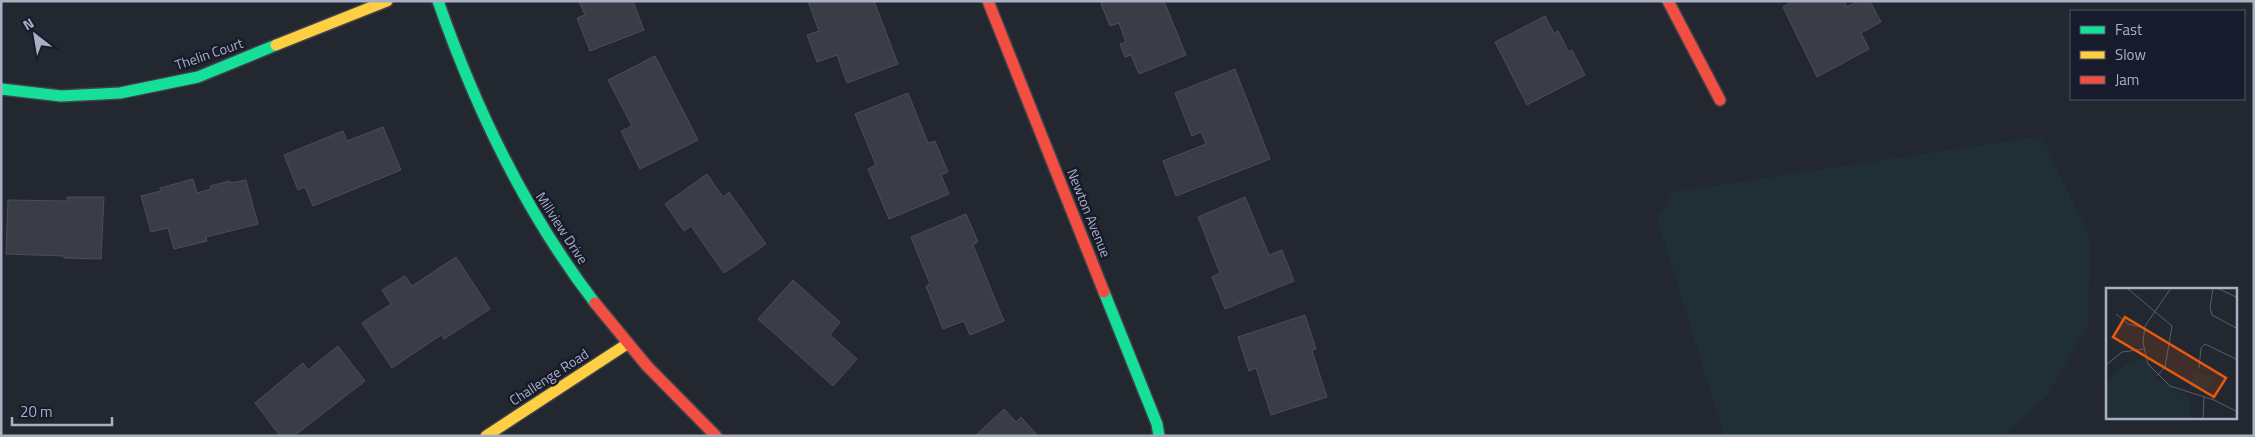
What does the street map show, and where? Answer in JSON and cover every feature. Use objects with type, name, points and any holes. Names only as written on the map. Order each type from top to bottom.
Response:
[{"type":"street","name":"Thelin Court","points":[[1,89],[61,96],[120,93],[198,77],[387,1]]},
{"type":"street","name":"Millview Drive","points":[[438,1],[449,36],[477,105],[508,170],[550,242],[598,310],[627,344],[694,418],[716,436]]},
{"type":"street","name":"Newton Avenue","points":[[988,1],[1153,415],[1159,436]]},
{"type":"street","points":[[1668,1],[1720,100]]},
{"type":"street","name":"Challenge Road","points":[[486,436],[627,344]]},
{"type":"shaded area","points":[[2042,136],[2090,239],[2088,325],[2047,396],[2002,436],[1724,436],[1657,218],[1673,192]]},
{"type":"building","points":[[579,1],[633,1],[644,30],[590,51],[577,18],[585,15]]},
{"type":"building","points":[[808,1],[874,1],[898,64],[847,83],[837,55],[817,62],[807,35],[819,31]]},
{"type":"building","points":[[1100,1],[1164,1],[1186,55],[1139,74],[1131,55],[1125,57],[1120,44],[1126,42],[1119,23],[1110,26]]},
{"type":"building","points":[[1793,1],[1844,1],[1847,7],[1858,1],[1870,1],[1881,22],[1861,33],[1869,49],[1817,77],[1783,7]]},
{"type":"building","points":[[1545,16],[1554,33],[1558,31],[1569,52],[1572,50],[1585,75],[1527,105],[1495,42]]},
{"type":"building","points":[[655,56],[698,140],[640,169],[621,131],[632,126],[608,80]]},
{"type":"building","points":[[1235,69],[1270,159],[1176,196],[1163,161],[1206,144],[1201,132],[1192,136],[1175,93]]},
{"type":"building","points":[[908,93],[928,143],[935,141],[948,172],[941,175],[949,194],[889,219],[868,169],[876,165],[855,114]]},
{"type":"building","points":[[383,127],[401,170],[313,206],[305,187],[298,190],[284,155],[343,131],[347,141]]},
{"type":"building","points":[[707,174],[723,197],[729,192],[766,244],[724,273],[691,226],[684,231],[665,204]]},
{"type":"building","points":[[193,179],[197,193],[211,189],[210,186],[230,181],[230,183],[246,180],[258,224],[206,237],[207,241],[174,249],[168,228],[151,232],[141,196],[161,191],[160,188]]},
{"type":"building","points":[[67,197],[104,197],[101,259],[6,254],[8,200],[67,201]]},
{"type":"building","points":[[1245,197],[1269,255],[1282,250],[1294,281],[1225,309],[1212,277],[1220,273],[1198,217]]},
{"type":"building","points":[[966,214],[978,242],[973,245],[1004,321],[970,335],[964,321],[943,329],[926,286],[930,284],[911,237]]},
{"type":"building","points":[[456,257],[490,309],[444,339],[441,335],[392,368],[362,323],[391,304],[382,290],[405,276],[412,286]]},
{"type":"building","points":[[793,280],[840,322],[830,335],[857,359],[833,386],[758,319]]},
{"type":"building","points":[[1305,315],[1316,349],[1312,351],[1327,397],[1271,415],[1256,368],[1249,371],[1238,337]]},
{"type":"building","points":[[338,346],[365,381],[294,436],[280,436],[255,403],[303,363],[308,370]]},
{"type":"building","points":[[1004,409],[1016,422],[1021,417],[1038,436],[975,436]]},
{"type":"traffic: fast","points":[[438,1],[469,81],[504,159],[546,233],[595,303]]},
{"type":"traffic: fast","points":[[1,89],[61,96],[120,93],[198,77],[276,45]]},
{"type":"traffic: fast","points":[[1104,292],[1157,424],[1159,436]]},
{"type":"traffic: slow","points":[[276,45],[387,1]]},
{"type":"traffic: slow","points":[[486,436],[627,344]]},
{"type":"traffic: jam","points":[[988,1],[1104,292]]},
{"type":"traffic: jam","points":[[1668,1],[1720,100]]},
{"type":"traffic: jam","points":[[595,303],[647,366],[716,436]]}]
